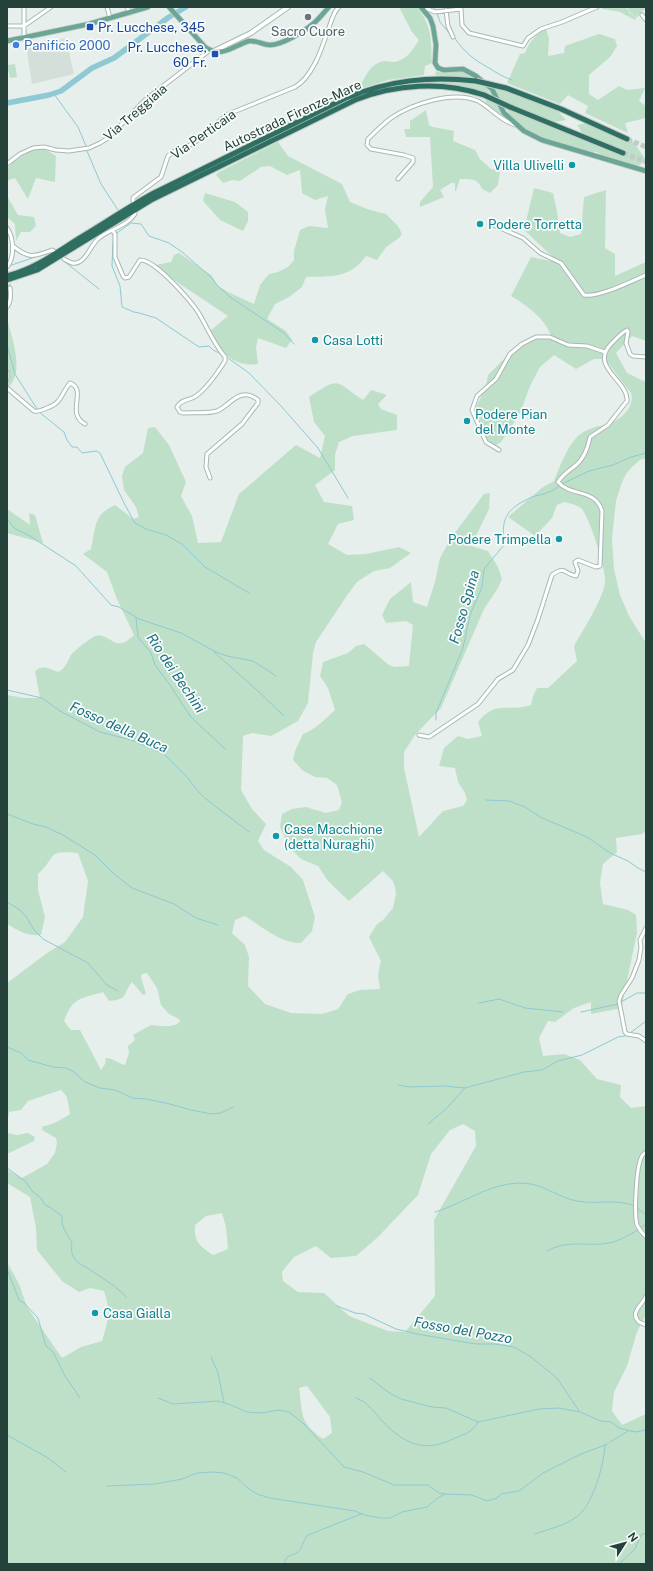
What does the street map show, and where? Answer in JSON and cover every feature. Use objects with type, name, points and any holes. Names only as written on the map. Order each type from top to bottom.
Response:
[{"type":"highway","name":"Autostrada Firenze-Mare","points":[[7,276],[41,262],[152,194],[346,98],[380,87],[411,80],[452,79],[476,81],[506,88],[553,106],[627,139]]},
{"type":"highway","name":"Autostrada Firenze-Mare","points":[[7,280],[37,270],[151,200],[355,100],[371,94],[394,89],[429,86],[458,88],[484,95],[623,153]]},
{"type":"main road","points":[[7,41],[110,18],[148,7]]},
{"type":"main road","points":[[170,7],[205,47],[212,50],[231,50],[251,41],[268,45],[278,43],[310,27],[329,7]]},
{"type":"main road","points":[[422,7],[430,18],[433,26],[436,45],[436,66],[444,70],[463,69],[476,76],[490,87],[502,111],[527,134],[542,140],[646,170]]},
{"type":"street","points":[[24,7],[24,38]]},
{"type":"street","points":[[7,26],[24,26],[51,7]]},
{"type":"street","points":[[107,7],[110,18]]},
{"type":"street","points":[[127,7],[130,13]]},
{"type":"street","points":[[212,50],[251,33],[288,7]]},
{"type":"street","name":"Via Perticaia","points":[[132,201],[133,198],[161,177],[168,156],[173,152],[198,140],[226,115],[294,87],[302,80],[315,60],[328,33],[334,12],[339,7]]},
{"type":"street","points":[[422,7],[433,12],[461,9],[462,26],[469,33],[523,46],[528,38],[541,29],[597,7]]},
{"type":"street","points":[[446,10],[448,26],[453,37]]},
{"type":"street","points":[[642,15],[646,20]]},
{"type":"street","name":"Via Treggiaia","points":[[7,164],[20,154],[33,148],[44,147],[69,151],[89,148],[100,143],[108,138],[145,100],[212,50]]},
{"type":"street","points":[[398,179],[414,162],[413,158],[404,154],[371,149],[367,144],[368,139],[391,118],[421,103],[461,97],[475,100],[488,106],[509,123],[516,125]]},
{"type":"street","points":[[64,259],[73,263],[79,262],[84,258],[96,241],[107,232],[113,231],[135,214]]},
{"type":"street","points":[[490,224],[523,238],[540,253],[561,263],[580,292],[586,296],[613,289],[646,275]]},
{"type":"street","points":[[7,228],[13,246],[11,262],[7,267]]},
{"type":"street","points":[[113,231],[115,234],[115,257],[122,276],[125,278],[129,277],[140,260],[144,260],[154,265],[179,289],[198,313],[216,347],[225,357],[223,364],[200,393],[178,405],[177,407],[180,412],[217,411],[232,399],[242,396],[251,396],[258,400],[258,403],[242,424],[207,454],[206,467],[210,478]]},
{"type":"street","points":[[13,246],[24,254],[30,256],[52,250],[54,251]]},
{"type":"street","points":[[7,307],[9,304],[10,288]]},
{"type":"street","points":[[419,735],[429,737],[478,704],[498,679],[513,670],[530,639],[538,620],[552,575],[558,570],[563,570],[576,576],[578,571],[575,562],[578,560],[596,567],[600,566],[602,511],[600,505],[594,497],[562,488],[558,482],[562,475],[578,464],[588,449],[590,437],[608,425],[627,401],[627,396],[624,390],[607,367],[604,359],[605,352],[613,342],[627,330],[626,343],[630,354],[646,357]]},
{"type":"street","points":[[498,450],[486,442],[472,410],[477,396],[496,379],[510,354],[522,344],[536,337],[550,337],[568,345],[587,346],[605,352]]},
{"type":"street","points":[[7,372],[7,379]]},
{"type":"street","points":[[7,388],[34,411],[39,412],[59,402],[66,388],[70,383],[73,384],[78,393],[75,414],[80,421],[85,424]]},
{"type":"street","points":[[646,928],[640,940],[640,954],[635,972],[619,999],[625,1032],[627,1034],[642,1037],[646,1041]]},
{"type":"street","points":[[646,1152],[640,1161],[637,1196],[637,1224],[646,1238]]},
{"type":"street","points":[[646,1296],[643,1303],[636,1310],[635,1316],[638,1322],[646,1325]]},
{"type":"shaded area","points":[[66,38],[74,74],[32,84],[26,45]]},
{"type":"green space","points":[[399,7],[417,7],[426,20],[430,33],[432,63],[425,66],[424,75],[388,80],[359,89],[369,71],[375,65],[385,61],[395,62],[402,60],[419,40],[412,32]]},
{"type":"green space","points":[[601,7],[625,7],[630,12],[629,14],[631,13],[636,19],[635,20],[620,12],[602,9]]},
{"type":"green space","points":[[626,7],[646,7],[646,8],[636,18]]},
{"type":"green space","points":[[546,29],[549,38],[548,56],[564,53],[565,46],[599,34],[615,39],[617,46],[610,57],[589,75],[589,94],[598,100],[619,86],[627,90],[645,88],[639,101],[646,106],[646,118],[625,123],[628,133],[585,113],[588,106],[568,95],[560,104],[507,83],[520,54],[525,53],[528,45],[533,39]]},
{"type":"green space","points":[[15,64],[17,77],[10,78],[7,65]]},
{"type":"green space","points":[[457,70],[466,72],[473,76],[486,87],[504,117],[486,103],[485,94],[455,86],[429,84],[429,81],[481,84],[473,78],[435,75],[436,71]]},
{"type":"green space","points":[[492,87],[556,109],[566,120],[554,122],[583,134],[577,125],[587,123],[627,140],[629,136],[646,160],[638,166],[599,155],[599,153],[592,153],[561,145],[541,138],[522,127],[514,120]]},
{"type":"green space","points":[[426,110],[429,125],[454,131],[453,141],[475,150],[480,159],[491,169],[500,171],[498,185],[490,193],[482,189],[476,181],[470,179],[460,179],[456,191],[455,183],[451,183],[440,190],[444,197],[420,207],[420,202],[433,187],[430,137],[406,137],[404,129],[410,129],[410,121]]},
{"type":"green space","points":[[278,142],[288,156],[342,184],[350,202],[367,209],[386,214],[398,226],[402,234],[399,238],[386,247],[377,260],[366,256],[353,269],[339,275],[306,277],[302,287],[289,297],[275,304],[267,319],[286,331],[292,340],[286,348],[258,338],[256,347],[258,364],[241,363],[228,356],[223,351],[210,331],[228,316],[156,268],[156,265],[171,262],[174,255],[179,253],[211,275],[218,286],[254,304],[260,285],[269,274],[278,272],[288,267],[294,260],[294,251],[300,230],[309,226],[328,228],[325,210],[328,196],[315,200],[302,193],[300,170],[287,175],[270,166],[261,167],[240,181],[232,180],[223,183],[216,175],[219,172]]},
{"type":"green space","points":[[43,148],[56,156],[55,182],[36,178],[28,199],[15,178],[7,181],[7,169],[14,161],[23,155]]},
{"type":"green space","points":[[534,188],[553,193],[560,233],[570,237],[581,234],[584,197],[606,190],[605,248],[615,254],[615,276],[646,262],[646,341],[632,336],[616,353],[627,373],[646,382],[646,458],[640,460],[632,467],[622,482],[616,501],[612,538],[614,569],[620,595],[629,616],[646,643],[646,831],[642,834],[616,838],[617,852],[603,864],[600,883],[603,904],[628,910],[636,915],[637,933],[622,1005],[617,1009],[591,1014],[591,1002],[574,1008],[555,1022],[548,1021],[539,1038],[543,1056],[564,1054],[580,1060],[597,1079],[621,1085],[620,1097],[631,1108],[646,1106],[646,1315],[637,1332],[627,1366],[614,1392],[612,1411],[622,1425],[646,1414],[646,1564],[7,1564],[7,1262],[19,1284],[27,1307],[62,1358],[81,1347],[102,1341],[108,1311],[104,1291],[90,1288],[79,1292],[62,1281],[37,1250],[36,1228],[30,1197],[7,1183],[7,1170],[22,1178],[47,1164],[55,1153],[57,1143],[56,1138],[42,1130],[43,1126],[61,1120],[70,1114],[67,1097],[61,1090],[28,1101],[21,1110],[9,1112],[7,1124],[7,983],[47,953],[65,942],[83,917],[88,881],[78,853],[61,852],[56,854],[38,874],[38,890],[45,917],[41,935],[28,934],[7,924],[7,695],[24,698],[40,698],[35,671],[44,667],[58,672],[65,667],[73,653],[93,637],[99,635],[104,636],[116,643],[121,643],[127,641],[134,635],[117,599],[107,572],[83,554],[91,549],[97,522],[103,513],[108,509],[115,505],[133,519],[139,517],[136,507],[124,490],[122,476],[125,467],[143,453],[148,428],[155,427],[169,445],[186,482],[181,496],[192,516],[198,543],[221,542],[239,494],[296,445],[320,458],[325,436],[314,422],[309,397],[333,384],[342,385],[363,400],[371,390],[387,395],[378,404],[381,409],[397,415],[397,430],[353,436],[339,442],[335,455],[335,470],[315,485],[324,502],[352,506],[354,520],[338,524],[328,544],[347,555],[366,554],[399,547],[411,553],[390,568],[374,571],[357,582],[348,594],[316,642],[313,653],[308,703],[298,721],[271,736],[252,733],[243,736],[241,790],[252,809],[266,824],[258,841],[264,850],[291,867],[303,880],[315,917],[312,931],[301,943],[294,943],[279,938],[245,916],[235,920],[232,933],[245,945],[249,957],[248,986],[265,1004],[291,1013],[322,1014],[338,1009],[348,994],[360,990],[380,989],[378,974],[381,961],[369,937],[377,924],[383,920],[393,908],[396,894],[393,881],[383,871],[349,901],[328,881],[318,866],[301,859],[291,849],[280,827],[282,814],[292,809],[306,807],[326,813],[339,810],[342,802],[337,785],[327,778],[315,777],[302,770],[293,760],[295,751],[303,734],[316,727],[335,710],[328,688],[320,676],[323,662],[348,653],[356,646],[364,644],[389,665],[394,667],[409,666],[413,625],[406,621],[386,623],[382,615],[390,599],[411,582],[413,602],[427,607],[435,582],[440,558],[451,538],[484,494],[490,493],[489,509],[471,546],[488,551],[498,567],[502,579],[498,588],[484,609],[441,708],[415,735],[404,752],[404,768],[419,837],[443,811],[463,806],[467,800],[465,793],[458,782],[455,768],[439,766],[444,748],[458,736],[468,739],[482,736],[478,722],[491,711],[531,705],[537,688],[548,688],[577,661],[574,646],[596,607],[605,583],[605,577],[597,544],[581,508],[564,502],[557,505],[552,518],[535,536],[508,517],[543,487],[554,481],[566,452],[578,436],[595,427],[615,421],[623,415],[629,407],[632,398],[631,393],[605,359],[594,359],[576,369],[554,355],[540,367],[530,386],[517,418],[501,442],[496,445],[489,443],[486,439],[483,426],[478,417],[476,408],[486,385],[488,375],[520,343],[536,335],[551,336],[540,318],[529,308],[511,296],[531,257],[551,261],[554,258],[524,230]],"holes":[[[147,973],[157,988],[161,1005],[169,1014],[179,1019],[180,1022],[170,1026],[151,1025],[133,1035],[135,1040],[128,1046],[129,1053],[125,1065],[106,1058],[105,1064],[101,1070],[80,1030],[71,1030],[64,1021],[67,1013],[78,1000],[103,992],[109,1001],[120,999],[124,996],[132,982],[143,995],[146,994],[141,977],[142,974]],[[463,1124],[475,1131],[476,1146],[434,1220],[435,1296],[405,1332],[388,1331],[349,1316],[324,1293],[298,1292],[283,1281],[282,1272],[294,1257],[316,1246],[331,1258],[356,1256],[377,1238],[418,1195],[431,1154],[450,1130]],[[222,1213],[226,1227],[228,1249],[213,1255],[198,1243],[195,1235],[195,1225],[206,1216]],[[307,1386],[330,1417],[332,1433],[323,1439],[306,1423],[302,1412],[299,1388]]]},
{"type":"green space","points":[[205,193],[235,202],[248,212],[248,221],[243,231],[220,220],[203,201]]},
{"type":"green space","points":[[7,196],[18,215],[34,217],[36,226],[30,232],[21,232],[16,241],[15,224],[7,217]]},
{"type":"green space","points":[[7,318],[16,354],[15,376],[9,387],[7,386]]},
{"type":"green space","points":[[7,509],[30,525],[29,513],[35,515],[43,543],[7,533]]},
{"type":"green space","points":[[7,1133],[17,1135],[28,1133],[35,1137],[34,1141],[7,1154]]},
{"type":"waterway","points":[[7,103],[49,95],[61,91],[92,68],[114,58],[169,17],[186,7]]},
{"type":"waterway","points":[[437,13],[440,22],[450,34]]},
{"type":"waterway","points":[[454,37],[466,51],[483,65],[512,80]]},
{"type":"waterway","points":[[54,94],[78,127],[86,146]]},
{"type":"waterway","points":[[87,151],[101,184],[118,210]]},
{"type":"waterway","points":[[117,233],[131,223],[141,224],[149,236],[169,243],[182,252],[211,277],[230,297],[284,333],[294,344]]},
{"type":"waterway","points":[[113,242],[112,266],[120,286],[122,307],[156,318],[199,347],[209,346],[221,354]]},
{"type":"waterway","points":[[9,266],[38,256]]},
{"type":"waterway","points":[[65,262],[99,289]]},
{"type":"waterway","points":[[7,345],[15,374],[37,409]]},
{"type":"waterway","points":[[228,358],[249,373],[281,406],[318,448],[348,498]]},
{"type":"waterway","points":[[39,412],[64,432],[72,447],[77,447],[82,453],[96,451],[100,453],[135,523],[146,529],[166,535],[182,544],[205,567],[249,593]]},
{"type":"waterway","name":"Fosso Spina","points":[[562,484],[589,471],[613,465],[631,457],[646,453]]},
{"type":"waterway","name":"Fosso Spina","points":[[436,720],[436,713],[463,648],[470,615],[482,587],[484,569],[504,545],[503,530],[505,519],[517,505],[532,497],[551,491],[560,485]]},
{"type":"waterway","name":"Rio dei Bechini","points":[[7,519],[14,528],[30,536],[76,566],[111,605],[119,607],[139,619],[181,633],[216,652],[227,656],[253,661],[276,676]]},
{"type":"waterway","name":"Rio dei Bechini","points":[[136,618],[138,637],[151,653],[155,665],[190,716],[225,749]]},
{"type":"waterway","points":[[214,652],[284,716]]},
{"type":"waterway","name":"Fosso della Buca","points":[[7,690],[42,698],[60,711],[100,732],[131,740],[164,754],[206,799],[249,832]]},
{"type":"waterway","points":[[486,800],[509,801],[525,807],[542,818],[587,837],[610,853],[628,861],[646,872]]},
{"type":"waterway","points":[[7,814],[33,824],[46,827],[63,835],[95,855],[113,873],[132,888],[174,904],[196,918],[218,925]]},
{"type":"waterway","points":[[7,902],[20,910],[34,930],[43,939],[88,963],[107,985],[118,991]]},
{"type":"waterway","points":[[621,1002],[637,993],[646,993]]},
{"type":"waterway","points":[[479,1003],[499,999],[525,1008],[563,1012]]},
{"type":"waterway","points":[[581,1012],[618,1004]]},
{"type":"waterway","points":[[630,1033],[646,1021]]},
{"type":"waterway","points":[[398,1085],[409,1087],[444,1086],[465,1088],[524,1072],[542,1070],[558,1061],[582,1055],[618,1037],[625,1036]]},
{"type":"waterway","points":[[7,1047],[21,1053],[28,1060],[53,1067],[66,1068],[74,1072],[85,1082],[100,1088],[115,1090],[133,1098],[146,1099],[212,1114],[221,1113],[233,1107]]},
{"type":"waterway","points":[[428,1124],[447,1108],[465,1088]]},
{"type":"waterway","points":[[7,1168],[25,1181],[33,1192],[40,1197],[45,1205],[62,1216],[63,1227],[71,1241],[72,1254],[75,1259],[81,1265],[115,1286],[126,1297]]},
{"type":"waterway","points":[[435,1212],[493,1188],[518,1183],[537,1185],[571,1200],[584,1202],[621,1202],[635,1206]]},
{"type":"waterway","points":[[637,1208],[646,1215]]},
{"type":"waterway","points":[[641,1228],[646,1224]]},
{"type":"waterway","points":[[547,1251],[562,1245],[609,1243],[638,1230]]},
{"type":"waterway","points":[[7,1269],[19,1300],[24,1303],[38,1318],[46,1346],[53,1352],[65,1376],[80,1398]]},
{"type":"waterway","name":"Fosso del Pozzo","points":[[337,1306],[355,1313],[364,1314],[396,1329],[417,1334],[476,1344],[495,1344],[514,1347],[531,1357],[557,1378],[579,1411]]},
{"type":"waterway","points":[[211,1357],[218,1373],[224,1402]]},
{"type":"waterway","points":[[370,1378],[388,1392],[401,1399],[432,1407],[446,1408],[478,1422],[539,1409],[559,1408],[580,1412],[601,1421],[611,1422],[619,1428],[631,1431]]},
{"type":"waterway","points":[[158,1398],[173,1404],[218,1401],[247,1412],[262,1413],[278,1410],[289,1412],[304,1424],[344,1467],[363,1472],[394,1485],[428,1485],[439,1493],[445,1494]]},
{"type":"waterway","points":[[356,1398],[368,1405],[383,1422],[399,1436],[407,1441],[424,1446],[443,1443],[467,1433],[473,1429],[478,1422]]},
{"type":"waterway","points":[[631,1431],[635,1432],[646,1430]]},
{"type":"waterway","points":[[610,1442],[628,1431]]},
{"type":"waterway","points":[[7,1435],[48,1458],[66,1472]]},
{"type":"waterway","points":[[107,1486],[155,1484],[182,1479],[197,1473],[224,1473],[237,1478],[257,1494],[270,1498],[355,1511],[380,1518],[390,1518],[402,1512],[427,1507],[445,1494],[472,1495],[487,1501],[497,1498],[501,1494],[519,1491],[543,1473],[581,1454],[608,1444]]},
{"type":"waterway","points":[[535,1534],[556,1527],[575,1518],[587,1505],[600,1474],[605,1445]]},
{"type":"waterway","points":[[284,1564],[286,1558],[296,1554],[299,1551],[308,1535],[361,1514]]},
{"type":"waterway","points":[[619,1564],[635,1549],[641,1535],[646,1533]]},
{"type":"waterway","points":[[9,1564],[20,1564]]},
{"type":"tunnel","points":[[627,139],[646,147]]},
{"type":"tunnel","points":[[623,153],[646,162]]},
{"type":"tunnel","points":[[7,271],[10,288]]},
{"type":"place","name":"Sacro Cuore","points":[[308,17]]},
{"type":"place","name":"Pr. Lucchese, 345","points":[[90,27]]},
{"type":"place","name":"Panificio 2000","points":[[16,45]]},
{"type":"place","name":"Pr. Lucchese, 60 Fr.","points":[[215,54]]},
{"type":"place","name":"Villa Ulivelli","points":[[572,165]]},
{"type":"place","name":"Podere Torretta","points":[[480,224]]},
{"type":"place","name":"Casa Lotti","points":[[315,340]]},
{"type":"place","name":"Podere Pian del Monte","points":[[467,421]]},
{"type":"place","name":"Podere Trimpella","points":[[559,539]]},
{"type":"place","name":"Case Macchione (detta Nuraghi)","points":[[276,836]]},
{"type":"place","name":"Casa Gialla","points":[[95,1313]]}]
